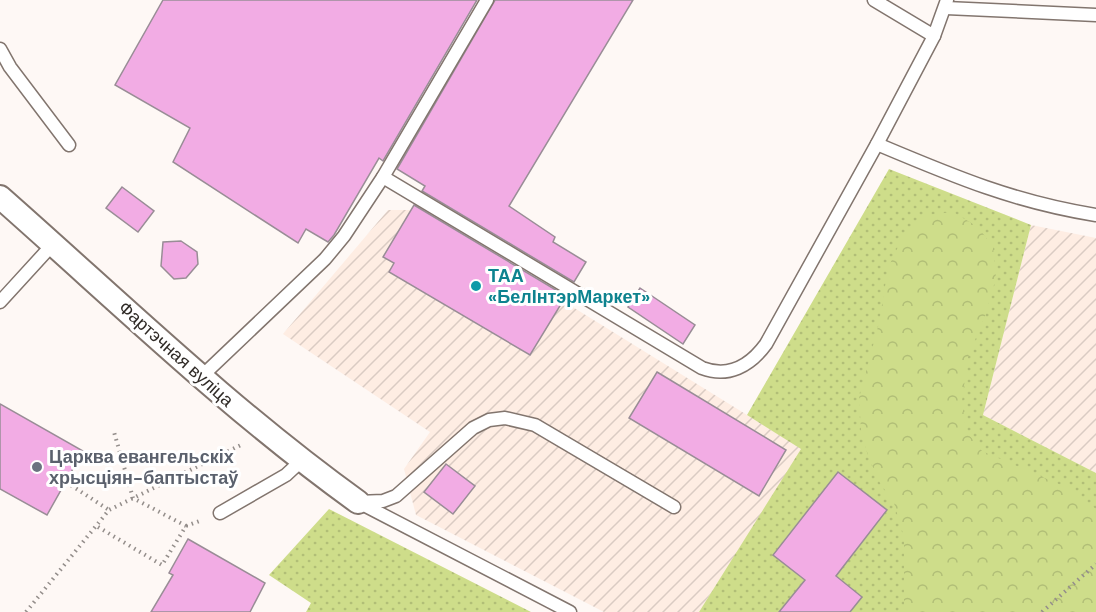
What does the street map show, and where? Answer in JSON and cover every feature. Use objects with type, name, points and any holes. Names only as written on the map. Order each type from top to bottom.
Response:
[{"type":"street","name":"Фартэчная вуліца","points":[[0,197],[201,378],[301,461],[358,502]]},
{"type":"lane","points":[[201,378],[325,259],[344,236],[383,177],[487,0]]},
{"type":"lane","points":[[874,0],[934,36]]},
{"type":"lane","points":[[383,177],[702,369],[713,373],[727,372],[744,366],[757,357],[766,344],[877,144],[934,36],[946,4],[1096,15]]},
{"type":"lane","points":[[0,49],[10,67],[69,145]]},
{"type":"lane","points":[[877,144],[996,192],[1056,209],[1096,215]]},
{"type":"lane","points":[[0,302],[53,244]]},
{"type":"lane","points":[[358,502],[383,501],[396,495],[473,428],[489,420],[505,418],[535,425],[674,507]]},
{"type":"lane","points":[[220,513],[286,475],[301,461]]},
{"type":"lane","points":[[358,502],[570,612]]},
{"type":"path","points":[[26,612],[110,510],[254,439],[264,430]]},
{"type":"path","points":[[98,527],[162,565],[186,526],[133,498],[114,432]]},
{"type":"path","points":[[66,482],[110,510]]},
{"type":"path","points":[[1042,612],[1096,564]]},
{"type":"shaded area","name":"ТАА «БелІнтэрМаркет»","points":[[388,210],[410,210],[563,301],[802,449],[699,612],[604,612],[416,515],[404,469],[430,432],[283,334]]},
{"type":"shaded area","points":[[1031,225],[1096,238],[1096,473],[983,415]]},
{"type":"green space","points":[[889,169],[1031,225],[983,415],[1096,473],[1096,612],[699,612],[801,449],[747,415]]},
{"type":"green space","points":[[953,212],[978,227],[993,247],[996,278],[985,316],[968,357],[962,401],[966,431],[982,451],[1068,488],[1096,509],[1096,612],[904,612],[904,537],[894,503],[880,483],[868,456],[861,430],[859,398],[879,323],[888,268],[905,232],[927,215]]},
{"type":"green space","points":[[329,509],[531,612],[306,612],[311,603],[269,575]]},
{"type":"building","points":[[163,0],[477,0],[383,161],[379,158],[334,235],[328,242],[306,229],[298,243],[173,162],[190,128],[115,85]]},
{"type":"building","points":[[495,0],[633,0],[509,206],[555,237],[553,242],[586,262],[574,282],[422,191],[425,186],[397,169]]},
{"type":"building","points":[[122,187],[154,211],[138,232],[106,208]]},
{"type":"building","name":"ТАА «БелІнтэрМаркет»","points":[[414,205],[566,296],[530,355],[389,272],[394,263],[383,257]]},
{"type":"building","points":[[181,241],[197,252],[198,264],[186,278],[174,279],[161,266],[163,242]]},
{"type":"building","points":[[640,288],[695,325],[683,344],[628,307]]},
{"type":"building","points":[[657,372],[786,450],[759,496],[629,418]]},
{"type":"building","name":"Царква евангельскіх хрысціян-баптыстаў","points":[[0,404],[83,451],[47,515],[0,489]]},
{"type":"building","points":[[446,464],[475,486],[453,514],[424,492]]},
{"type":"building","points":[[838,472],[887,510],[836,576],[862,597],[850,612],[779,612],[805,580],[773,555]]},
{"type":"building","points":[[188,539],[265,583],[250,612],[151,612],[173,575],[169,573]]},
{"type":"place","name":"ТАА «БелІнтэрМаркет»","points":[[476,286]]},
{"type":"place","name":"Царква евангельскіх хрысціян-баптыстаў","points":[[37,467]]}]
